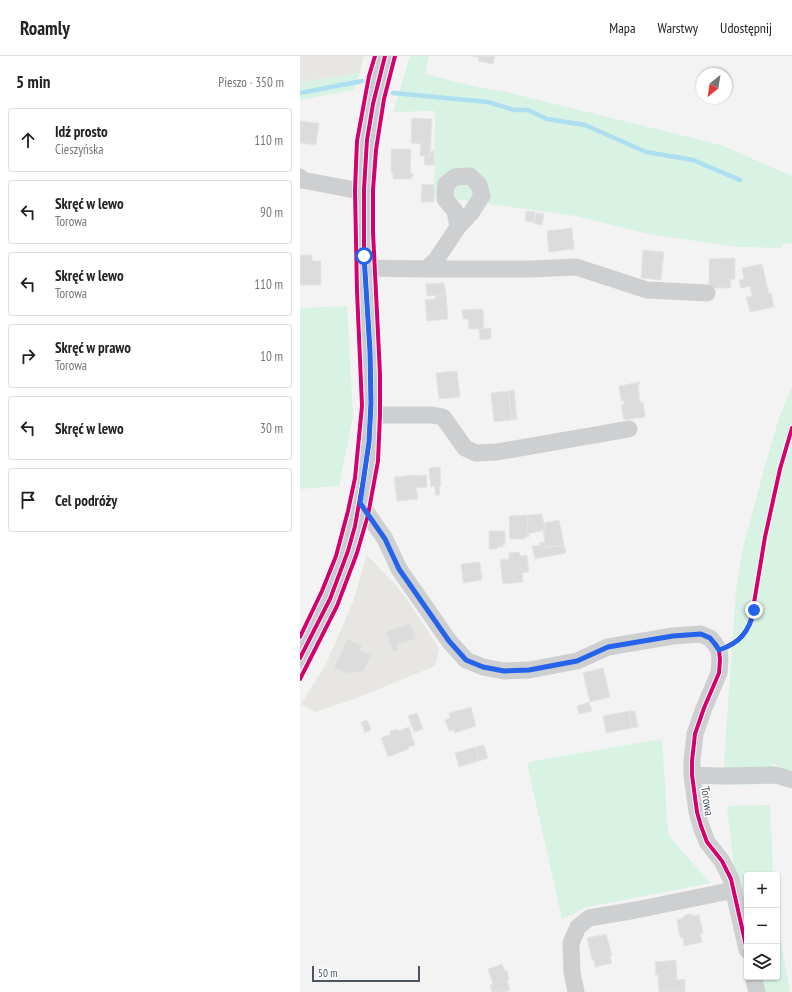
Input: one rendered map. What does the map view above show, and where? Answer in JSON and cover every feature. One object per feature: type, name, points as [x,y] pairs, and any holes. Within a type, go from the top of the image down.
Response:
[{"type":"main road","points":[[300,658],[330,599],[348,551],[360,503],[369,442],[371,403],[370,351],[365,268],[364,189],[367,140],[373,104],[385,56]]},
{"type":"street","points":[[300,177],[302,180],[355,190],[364,189]]},
{"type":"street","points":[[426,269],[436,260],[458,227]]},
{"type":"street","points":[[365,268],[531,269],[576,267],[646,290],[707,293]]},
{"type":"street","points":[[370,415],[432,415],[443,417],[464,448],[476,453],[497,452],[629,429]]},
{"type":"street","name":"Torowa","points":[[360,503],[385,539],[399,569],[449,641],[466,660],[483,667],[504,671],[529,670],[577,661],[608,647],[673,636],[701,634],[710,638],[719,650],[719,673],[695,734],[692,776],[697,812],[701,826],[707,842],[722,862],[731,879],[746,944]]},
{"type":"street","points":[[692,776],[776,775],[792,780]]},
{"type":"street","points":[[576,992],[572,972],[571,943],[578,927],[589,918],[734,890]]},
{"type":"street","points":[[754,980],[756,992]]},
{"type":"shaded area","points":[[300,56],[364,56],[360,73],[300,82]]},
{"type":"shaded area","points":[[367,555],[395,584],[439,648],[435,666],[354,699],[315,712],[301,704],[326,664],[353,602]]},
{"type":"green space","points":[[410,56],[429,56],[425,74],[477,87],[506,92],[721,145],[792,176],[792,243],[782,244],[781,248],[740,247],[644,233],[576,216],[434,196],[435,111],[393,112]]},
{"type":"green space","points":[[360,73],[354,90],[300,100],[300,82]]},
{"type":"green space","points":[[347,306],[353,416],[339,486],[300,489],[300,308]]},
{"type":"green space","points":[[792,387],[792,773],[772,763],[772,784],[724,785],[724,762],[736,590],[743,548],[779,418]]},
{"type":"green space","points":[[662,739],[668,834],[711,883],[587,907],[562,919],[527,763]]},
{"type":"green space","points":[[770,805],[773,872],[744,872],[744,919],[735,876],[727,806]]},
{"type":"green space","points":[[780,934],[790,992],[761,992],[757,980],[780,980]]},
{"type":"building","points":[[472,56],[495,56],[493,64],[478,61],[479,58]]},
{"type":"building","points":[[412,118],[432,119],[430,156],[420,156],[421,144],[411,143]]},
{"type":"building","points":[[300,121],[319,123],[316,145],[300,143]]},
{"type":"building","points":[[391,149],[411,149],[410,173],[413,173],[413,177],[411,176],[411,179],[393,179],[393,173],[391,173]]},
{"type":"building","points":[[430,151],[434,151],[434,165],[424,165],[425,156],[430,156]]},
{"type":"building","points":[[422,184],[434,185],[434,202],[421,202]]},
{"type":"building","points":[[526,211],[535,212],[534,222],[525,221]]},
{"type":"building","points":[[536,213],[544,214],[542,225],[534,224]]},
{"type":"building","points":[[572,228],[574,249],[549,252],[547,231]]},
{"type":"building","points":[[643,250],[664,252],[661,280],[641,278]]},
{"type":"building","points":[[300,255],[312,255],[312,261],[321,261],[321,285],[300,285]]},
{"type":"building","points":[[735,258],[735,279],[730,280],[731,288],[709,288],[709,259]]},
{"type":"building","points":[[762,264],[769,294],[771,293],[774,307],[750,312],[746,297],[752,296],[750,286],[741,288],[739,280],[744,279],[742,268]]},
{"type":"building","points":[[444,283],[446,294],[427,296],[426,284]]},
{"type":"building","points":[[446,294],[448,319],[427,321],[425,300],[435,299],[435,295]]},
{"type":"building","points":[[483,309],[484,329],[469,329],[468,319],[463,319],[462,310]]},
{"type":"building","points":[[491,328],[491,339],[480,340],[479,329]]},
{"type":"building","points":[[457,371],[460,397],[439,399],[436,373]]},
{"type":"building","points":[[640,382],[640,384],[638,384],[640,402],[643,402],[645,417],[624,420],[621,405],[624,405],[624,401],[621,401],[619,386]]},
{"type":"building","points":[[514,390],[517,419],[512,420],[508,391]]},
{"type":"building","points":[[508,391],[512,420],[494,422],[491,393]]},
{"type":"building","points":[[440,467],[440,495],[435,495],[435,486],[431,487],[429,468]]},
{"type":"building","points":[[426,475],[427,487],[416,488],[418,499],[397,501],[394,477]]},
{"type":"building","points":[[542,514],[545,530],[527,534],[528,515]]},
{"type":"building","points":[[528,515],[527,534],[529,533],[529,537],[525,537],[525,539],[510,539],[509,516]]},
{"type":"building","points":[[559,520],[564,545],[546,548],[543,531],[545,530],[544,523]]},
{"type":"building","points":[[489,531],[505,531],[505,545],[503,545],[503,547],[489,549]]},
{"type":"building","points":[[545,542],[546,548],[564,545],[566,553],[535,559],[532,546],[540,545],[539,543]]},
{"type":"building","points":[[519,552],[520,556],[527,555],[529,572],[522,573],[523,582],[503,584],[500,560],[509,559],[509,553]]},
{"type":"building","points":[[480,562],[482,580],[463,583],[461,564]]},
{"type":"building","points":[[410,623],[416,639],[397,645],[398,650],[393,652],[386,632]]},
{"type":"building","points":[[347,639],[362,645],[360,650],[371,655],[364,671],[349,674],[334,668]]},
{"type":"building","points":[[603,668],[610,697],[590,702],[583,673]]},
{"type":"building","points":[[589,702],[592,711],[579,714],[577,706]]},
{"type":"building","points":[[471,707],[476,726],[454,733],[454,730],[449,731],[445,720],[450,718],[449,713]]},
{"type":"building","points":[[629,711],[632,728],[606,733],[603,716]]},
{"type":"building","points":[[629,711],[635,711],[638,727],[632,728]]},
{"type":"building","points":[[417,713],[423,729],[414,732],[408,716]]},
{"type":"building","points":[[367,720],[371,730],[365,733],[361,722]]},
{"type":"building","points":[[409,727],[415,745],[408,747],[409,749],[388,757],[381,738],[391,734],[390,731],[397,729],[398,731]]},
{"type":"building","points":[[484,745],[488,758],[479,761],[475,747]]},
{"type":"building","points":[[475,747],[479,761],[459,767],[455,753]]},
{"type":"building","points":[[690,914],[693,916],[699,915],[703,933],[700,934],[702,942],[684,946],[683,937],[680,938],[677,920]]},
{"type":"building","points":[[606,934],[612,955],[610,956],[612,963],[595,967],[587,938]]},
{"type":"building","points":[[676,960],[677,980],[685,979],[685,992],[659,992],[658,975],[656,975],[655,962]]},
{"type":"building","points":[[502,964],[505,971],[507,970],[509,980],[507,980],[510,990],[505,992],[492,992],[490,985],[493,984],[488,969]]},
{"type":"waterway","points":[[300,93],[362,81]]},
{"type":"waterway","points":[[393,93],[488,102],[514,110],[528,110],[547,119],[585,125],[646,152],[693,160],[740,180]]},
{"type":"cycle path","points":[[300,637],[322,591],[336,556],[355,478],[362,406],[357,291],[355,190],[357,141],[369,76],[375,56]]},
{"type":"cycle path","points":[[300,658],[330,599],[348,551],[355,526],[369,442],[371,403],[370,351],[364,256],[364,189],[367,140],[373,104],[385,56]]},
{"type":"cycle path","points":[[300,679],[337,606],[357,553],[368,515],[378,461],[380,374],[373,232],[373,190],[376,150],[384,99],[395,56]]},
{"type":"cycle path","points":[[746,944],[731,879],[722,861],[707,842],[701,826],[697,812],[692,775],[692,761],[695,734],[719,673],[719,650],[730,645],[742,636],[751,621],[765,537],[780,469],[792,428]]},
{"type":"route","points":[[364,256],[370,351],[371,403],[369,442],[360,503],[385,539],[399,569],[449,641],[466,660],[483,667],[504,671],[529,670],[577,661],[608,647],[673,636],[701,634],[710,638],[719,650],[741,638],[748,629],[754,610]]}]
